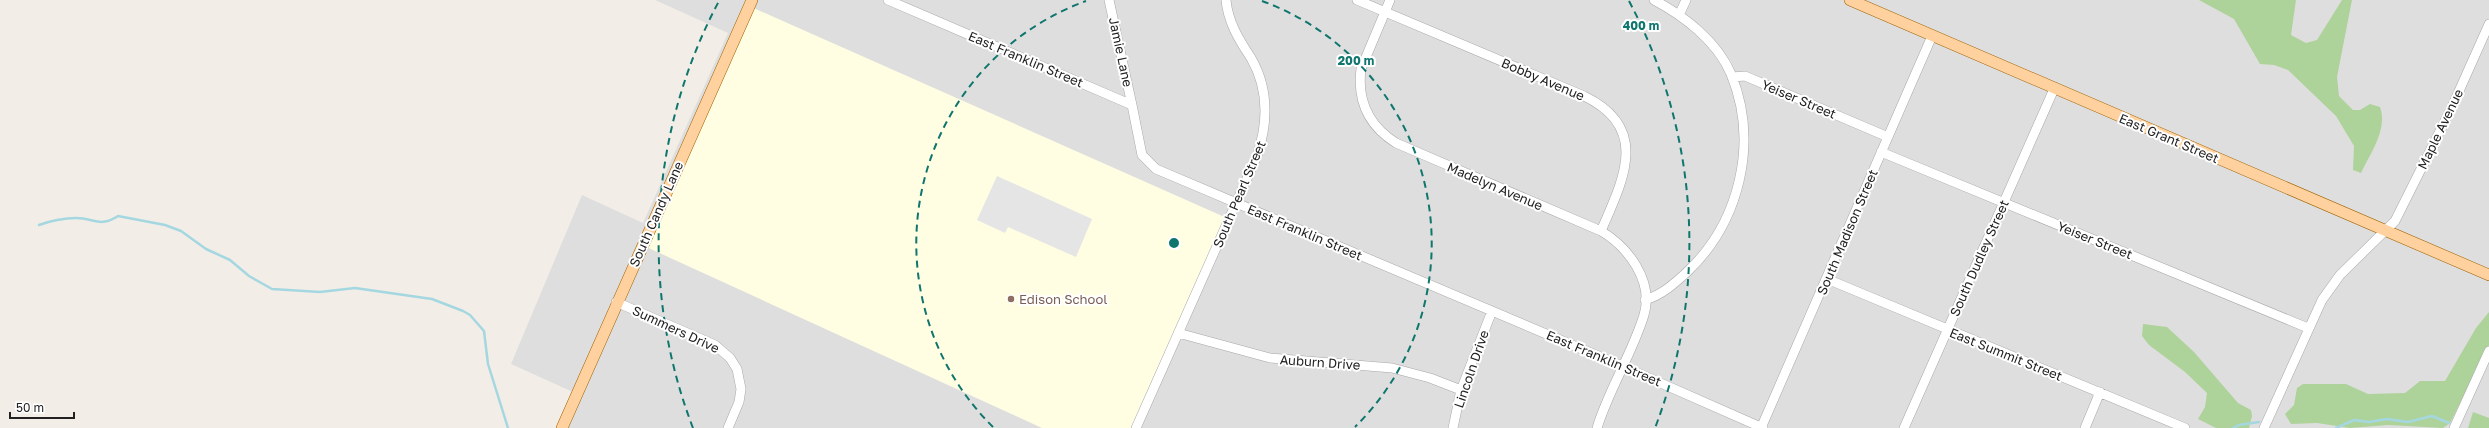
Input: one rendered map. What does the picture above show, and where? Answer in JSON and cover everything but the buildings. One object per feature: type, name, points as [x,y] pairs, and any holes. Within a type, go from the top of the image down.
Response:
[{"type":"main road","name":"South Candy Lane","points":[[562,428],[616,302],[752,0]]},
{"type":"main road","name":"East Grant Street","points":[[1850,0],[2489,275]]},
{"type":"street","name":"East Franklin Street","points":[[888,0],[1132,105],[1141,150],[1148,163],[1156,169],[1622,366],[1762,428]]},
{"type":"street","name":"Jamie Lane","points":[[1109,0],[1132,105]]},
{"type":"street","name":"South Pearl Street","points":[[1136,428],[1261,144],[1266,108],[1263,89],[1256,69],[1236,34],[1229,18],[1226,0]]},
{"type":"street","name":"Bobby Avenue","points":[[1357,0],[1584,96],[1603,108],[1618,125],[1626,146],[1626,169],[1601,231]]},
{"type":"street","name":"Madelyn Avenue","points":[[1390,0],[1361,69],[1360,80],[1362,102],[1378,130],[1396,143],[1601,231],[1621,246],[1633,260],[1641,277],[1645,300],[1644,314],[1597,428]]},
{"type":"street","points":[[1645,300],[1661,293],[1695,264],[1717,237],[1732,208],[1740,181],[1743,157],[1740,106],[1732,77],[1710,44],[1680,14],[1654,0]]},
{"type":"street","points":[[1680,14],[1686,0]]},
{"type":"street","name":"Maple Avenue","points":[[2264,428],[2322,300],[2340,275],[2395,221],[2448,116],[2489,24]]},
{"type":"street","name":"South Madison Street","points":[[1762,428],[1932,36]]},
{"type":"street","name":"Yeiser Street","points":[[1732,77],[1745,76],[1888,137]]},
{"type":"street","name":"South Dudley Street","points":[[1904,428],[2054,89]]},
{"type":"street","name":"Yeiser Street","points":[[1881,152],[2308,328]]},
{"type":"street","name":"East Summit Street","points":[[1827,279],[2185,428]]},
{"type":"street","name":"Summers Drive","points":[[616,302],[715,345],[726,353],[737,369],[741,389],[739,402],[728,428]]},
{"type":"street","name":"Lincoln Drive","points":[[1453,428],[1461,390],[1492,311]]},
{"type":"street","name":"Auburn Drive","points":[[1178,333],[1270,358],[1392,368],[1430,378],[1461,390]]},
{"type":"street","points":[[2454,428],[2489,351]]},
{"type":"street","points":[[2085,428],[2100,392]]},
{"type":"shaded area","points":[[655,0],[2489,0],[2489,428],[556,428],[573,392],[511,364],[582,195],[643,223],[728,33]]},
{"type":"shaded area","points":[[749,6],[1229,219],[1136,428],[1042,428],[642,245]]},
{"type":"shaded area","points":[[997,176],[1092,219],[1076,257],[1008,227],[1005,233],[977,220]]},
{"type":"green space","points":[[2199,0],[2296,0],[2291,35],[2306,43],[2317,40],[2342,0],[2352,0],[2337,77],[2339,96],[2353,110],[2360,110],[2370,104],[2380,107],[2382,115],[2382,124],[2374,149],[2361,173],[2353,170],[2354,146],[2336,116],[2288,70],[2274,65],[2260,64],[2234,19]]},
{"type":"green space","points":[[2489,312],[2489,345],[2450,423],[2443,428],[2388,425],[2350,428],[2317,423],[2291,424],[2285,414],[2294,405],[2297,388],[2303,384],[2346,384],[2368,394],[2405,393],[2420,381],[2445,381],[2476,328]]},
{"type":"green space","points":[[2143,324],[2167,327],[2194,352],[2238,403],[2251,410],[2252,416],[2249,428],[2216,428],[2198,419],[2205,407],[2207,393],[2185,372],[2149,345],[2142,336]]},
{"type":"green space","points":[[2473,412],[2489,418],[2489,428],[2468,428]]},
{"type":"waterway","points":[[39,225],[52,221],[72,218],[82,218],[102,222],[112,220],[118,216],[165,225],[181,231],[206,249],[230,260],[249,276],[272,289],[320,292],[355,288],[432,299],[463,311],[470,315],[484,331],[488,364],[508,428]]},
{"type":"waterway","points":[[2336,428],[2354,420],[2369,422],[2387,419],[2408,422],[2432,416],[2449,423]]},
{"type":"waterway","points":[[2233,428],[2239,425],[2259,422]]},
{"type":"place","name":"Edison School","points":[[1011,299]]}]
